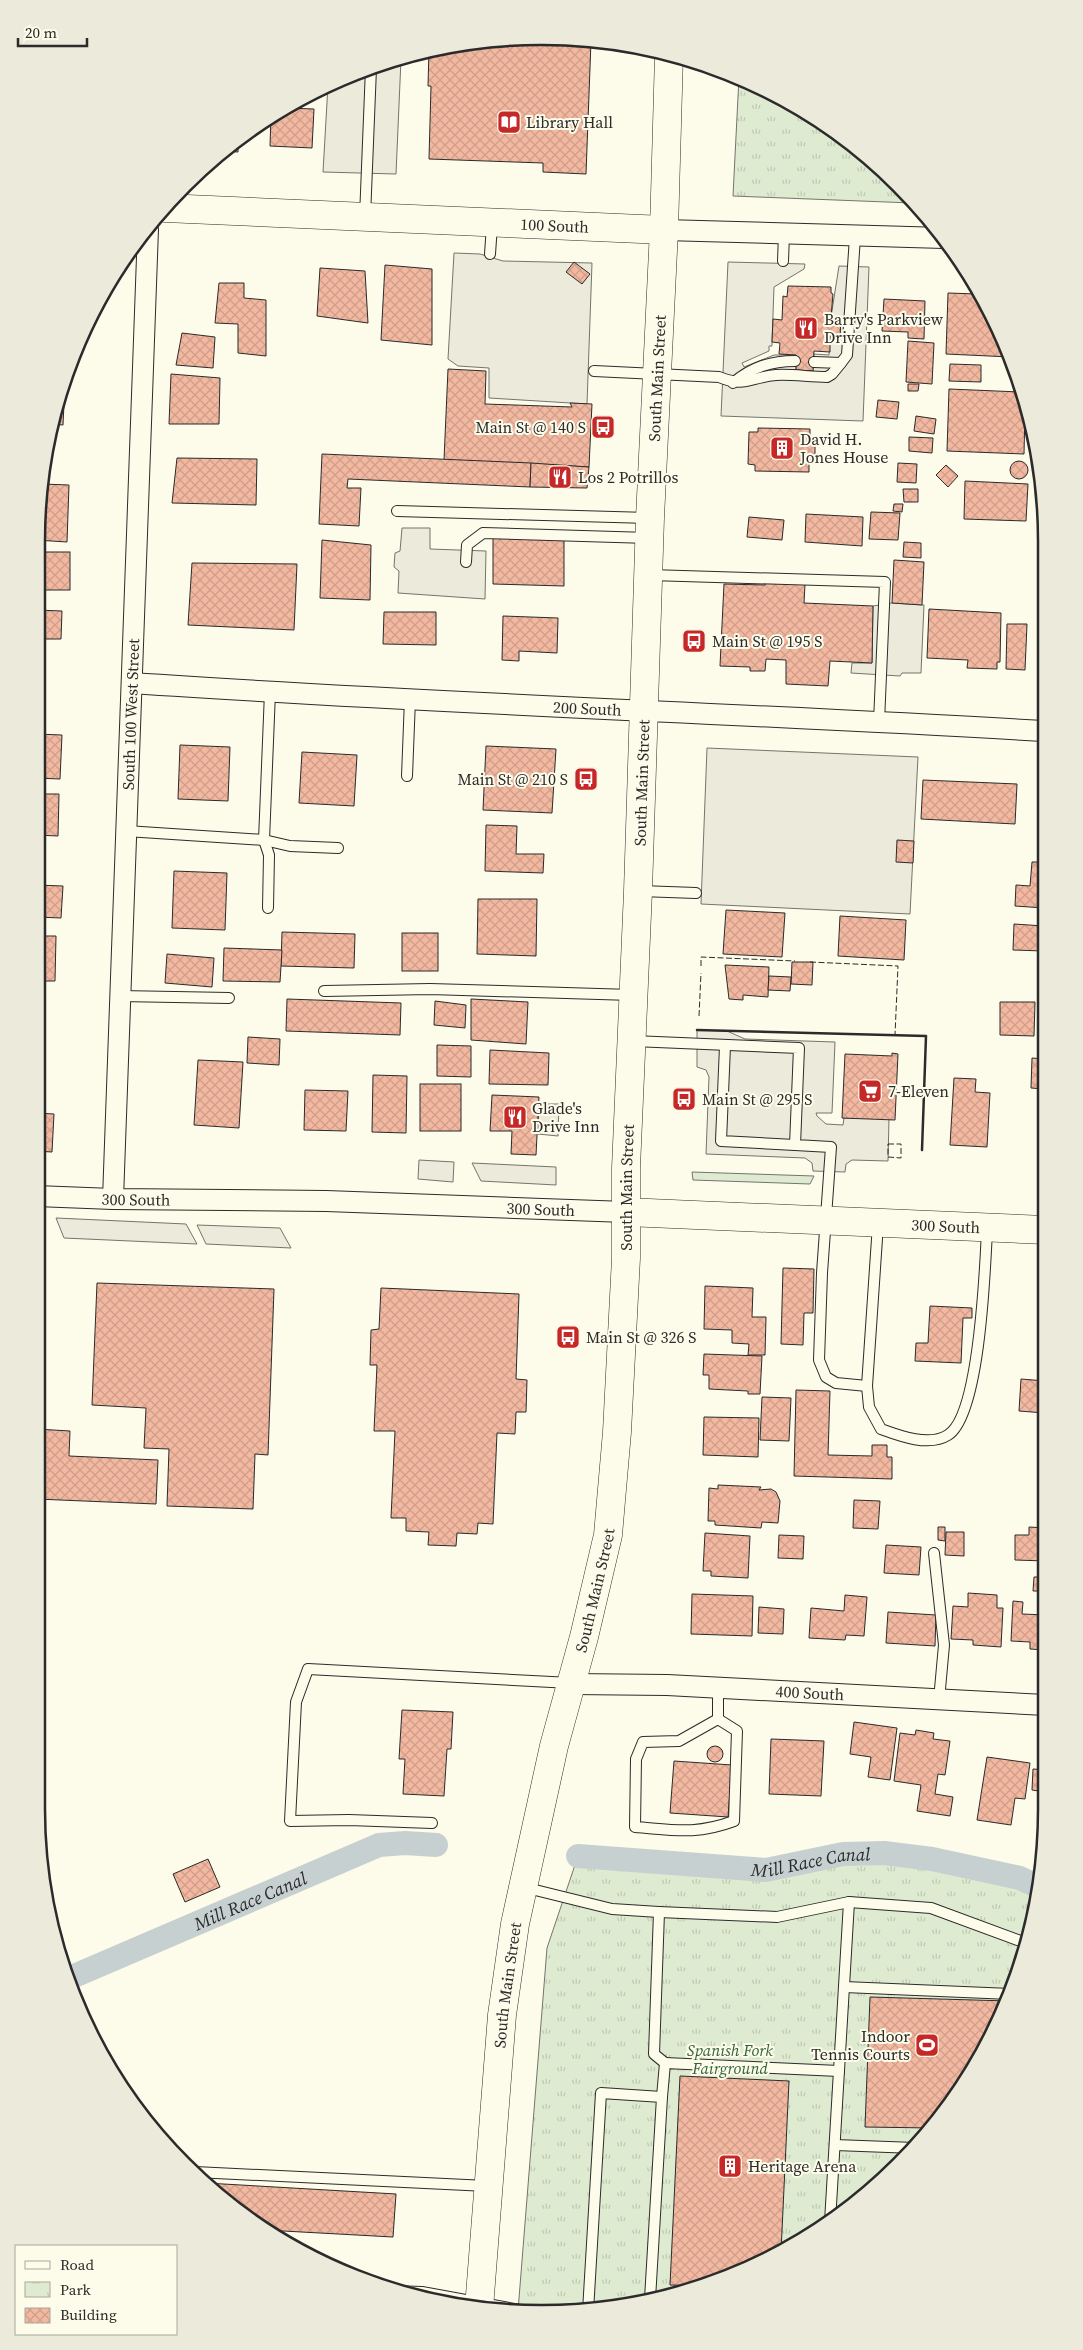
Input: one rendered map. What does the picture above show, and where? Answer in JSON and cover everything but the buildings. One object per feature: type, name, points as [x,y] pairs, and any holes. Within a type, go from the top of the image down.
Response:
[{"type":"main road","name":"South Main Street","points":[[479,2301],[502,2015],[522,1887],[554,1746],[572,1684],[608,1535],[619,1409],[632,995],[638,891],[669,62]]},
{"type":"main road","name":"100 South","points":[[173,208],[492,224],[664,230]]},
{"type":"main road","name":"300 South","points":[[626,1212],[1038,1230]]},
{"type":"street","name":"100 South","points":[[664,230],[934,238]]},
{"type":"street","name":"South 100 West Street","points":[[113,1199],[148,240]]},
{"type":"street","name":"200 South","points":[[132,683],[410,700],[1038,731]]},
{"type":"street","name":"300 South","points":[[45,1196],[113,1199],[326,1201],[626,1212]]},
{"type":"street","name":"400 South","points":[[572,1684],[718,1688],[1038,1706]]},
{"type":"lane","points":[[365,218],[371,75]]},
{"type":"lane","points":[[490,254],[492,224]]},
{"type":"lane","points":[[783,261],[784,234]]},
{"type":"lane","points":[[594,371],[719,377],[733,383],[743,383],[776,375],[827,377],[832,374],[840,362],[848,355],[855,237]]},
{"type":"lane","points":[[733,383],[744,374],[759,366],[773,362],[795,361]]},
{"type":"lane","points":[[814,362],[840,362]]},
{"type":"lane","points":[[397,511],[650,528]]},
{"type":"lane","points":[[466,562],[467,545],[483,534],[650,528]]},
{"type":"lane","points":[[649,574],[885,582],[879,722]]},
{"type":"lane","points":[[268,908],[268,855],[264,840],[270,692]]},
{"type":"lane","points":[[407,776],[410,700]]},
{"type":"lane","points":[[126,831],[264,840],[290,846],[338,848]]},
{"type":"lane","points":[[638,891],[696,893]]},
{"type":"lane","points":[[324,991],[430,989],[632,995]]},
{"type":"lane","points":[[120,996],[229,998]]},
{"type":"lane","points":[[631,1041],[798,1048],[794,1145]]},
{"type":"lane","points":[[725,1046],[721,1141],[831,1147],[819,1360],[826,1377],[836,1382],[867,1386]]},
{"type":"lane","points":[[878,1223],[867,1386],[869,1407],[881,1429],[921,1440],[945,1436],[955,1430],[964,1411],[977,1347],[987,1228]]},
{"type":"lane","points":[[934,1553],[944,1645],[939,1700]]},
{"type":"lane","points":[[432,1823],[348,1820],[290,1821],[296,1702],[308,1669],[572,1684]]},
{"type":"lane","points":[[718,1688],[718,1719]]},
{"type":"lane","points":[[718,1719],[737,1732],[734,1821],[712,1829],[691,1832],[635,1827],[636,1760],[643,1742],[679,1741],[718,1719]]},
{"type":"lane","points":[[522,1887],[612,1909],[659,1912],[778,1917],[849,1902],[931,1908],[1020,1941]]},
{"type":"lane","points":[[831,2211],[849,1902]]},
{"type":"lane","points":[[659,1912],[654,2054],[664,2063],[839,2071]]},
{"type":"lane","points":[[844,1986],[1002,1994]]},
{"type":"lane","points":[[650,2292],[664,2063]]},
{"type":"lane","points":[[588,2303],[600,2093],[662,2097]]},
{"type":"lane","points":[[834,2145],[904,2148]]},
{"type":"lane","points":[[204,2172],[487,2186]]},
{"type":"green space","points":[[739,86],[761,96],[817,129],[869,168],[905,203],[733,196]]},
{"type":"green space","points":[[692,1172],[814,1176],[810,1184],[693,1180]]},
{"type":"green space","name":"Spanish Fork Fairground","points":[[884,1853],[943,1861],[983,1869],[1032,1884],[1021,1937],[1000,1999],[971,2057],[935,2111],[893,2160],[869,2182],[817,2221],[761,2254],[701,2279],[638,2295],[574,2304],[519,2304],[547,1948],[578,1856],[766,1870],[843,1854]]},
{"type":"shaded area","points":[[401,66],[396,174],[323,172],[328,94],[382,71]]},
{"type":"shaded area","points":[[454,253],[480,254],[503,261],[592,263],[587,404],[489,398],[489,368],[458,366],[448,359]]},
{"type":"shaded area","points":[[728,262],[805,264],[804,269],[774,287],[772,346],[769,346],[769,351],[742,363],[744,367],[774,355],[796,355],[796,370],[813,371],[814,354],[829,355],[830,336],[840,337],[841,318],[831,317],[839,266],[869,267],[863,421],[721,416]]},
{"type":"shaded area","points":[[402,528],[430,528],[430,549],[486,551],[485,599],[398,593],[399,571],[394,567],[395,553],[400,551]]},
{"type":"shaded area","points":[[892,603],[924,605],[921,673],[902,673],[900,676],[851,673],[852,663],[872,663],[873,606]]},
{"type":"shaded area","points":[[707,748],[918,757],[910,914],[701,904]]},
{"type":"shaded area","points":[[697,1030],[727,1031],[745,1039],[835,1042],[832,1113],[816,1113],[817,1116],[826,1124],[843,1125],[844,1118],[889,1118],[888,1161],[852,1160],[846,1164],[845,1172],[813,1171],[812,1163],[805,1158],[706,1154],[709,1077],[706,1070],[697,1067]]},
{"type":"shaded area","points":[[539,1104],[559,1104],[558,1136],[538,1134]]},
{"type":"shaded area","points":[[419,1160],[454,1162],[453,1182],[418,1179]]},
{"type":"shaded area","points":[[472,1163],[556,1167],[556,1185],[481,1181]]},
{"type":"shaded area","points":[[56,1218],[186,1224],[197,1244],[64,1238]]},
{"type":"shaded area","points":[[197,1225],[280,1228],[291,1248],[206,1244]]},
{"type":"waterway","name":"Mill Race Canal","points":[[74,1976],[379,1845],[405,1843],[436,1845]]},
{"type":"waterway","name":"Mill Race Canal","points":[[578,1856],[766,1870],[843,1854],[884,1853],[932,1859],[1020,1878],[1032,1884]]},
{"type":"fence","points":[[701,966],[701,957],[795,961]]},
{"type":"fence","points":[[810,962],[898,966],[895,1035]]},
{"type":"fence","points":[[699,1016],[701,973]]},
{"type":"fence","points":[[888,1144],[901,1144],[901,1158],[888,1157],[888,1144]]},
{"type":"wall","points":[[697,1030],[926,1036],[922,1150]]},
{"type":"place","name":"Library Hall","points":[[509,122]]},
{"type":"place","name":"Barry's Parkview Drive Inn","points":[[806,328]]},
{"type":"place","name":"Main St @ 140 S","points":[[603,427]]},
{"type":"place","name":"David H. Jones House","points":[[782,448]]},
{"type":"place","name":"Los 2 Potrillos","points":[[560,477]]},
{"type":"place","name":"Main St @ 195 S","points":[[694,641]]},
{"type":"place","name":"Main St @ 210 S","points":[[586,779]]},
{"type":"place","name":"7-Eleven","points":[[870,1091]]},
{"type":"place","name":"Main St @ 295 S","points":[[684,1099]]},
{"type":"place","name":"Glade's Drive Inn","points":[[515,1117]]},
{"type":"place","name":"Main St @ 326 S","points":[[568,1337]]},
{"type":"place","name":"Indoor Tennis Courts","points":[[927,2045]]},
{"type":"place","name":"Heritage Arena","points":[[730,2166]]}]
